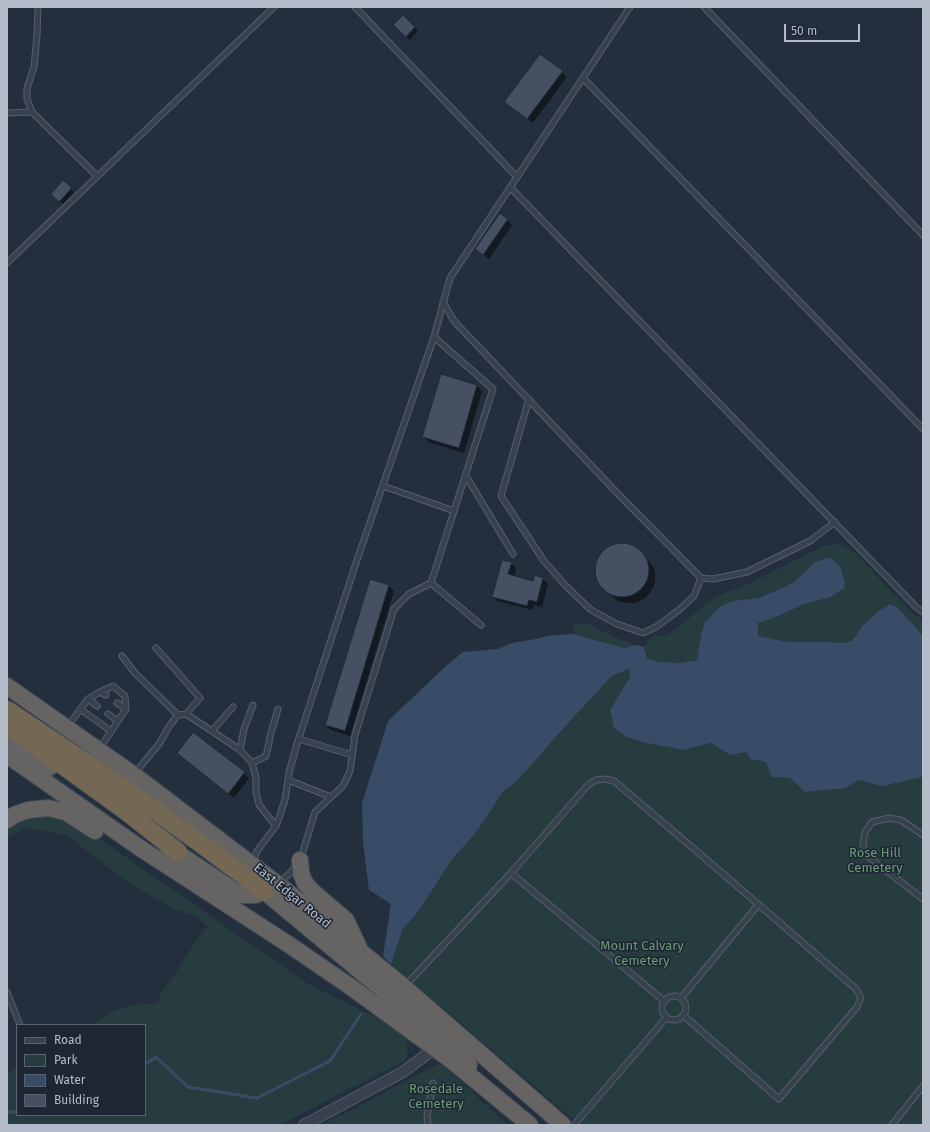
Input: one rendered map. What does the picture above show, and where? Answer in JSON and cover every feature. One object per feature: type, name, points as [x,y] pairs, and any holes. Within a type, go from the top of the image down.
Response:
[{"type":"highway","name":"East Edgar Road","points":[[7,686],[134,775],[250,871]]},
{"type":"highway","points":[[7,710],[250,871],[454,1049],[507,1106]]},
{"type":"highway","points":[[7,725],[121,807],[178,852]]},
{"type":"highway","points":[[7,737],[122,818],[178,852],[238,893],[251,896],[270,887]]},
{"type":"highway","points":[[7,755],[170,869],[288,944],[354,989],[435,1048],[530,1125]]},
{"type":"highway","points":[[7,820],[14,815],[28,810],[48,808],[61,810],[118,846],[170,869]]},
{"type":"highway","points":[[300,860],[301,873],[306,883],[312,891],[346,920],[361,953]]},
{"type":"highway","name":"East Edgar Road","points":[[270,887],[361,953],[404,987],[563,1125]]},
{"type":"street","points":[[304,1125],[403,1072],[435,1048]]},
{"type":"lane","points":[[38,7],[34,67],[27,88],[27,99],[32,112],[97,176]]},
{"type":"lane","points":[[7,262],[274,7]]},
{"type":"lane","points":[[355,7],[517,177]]},
{"type":"lane","points":[[250,871],[257,851],[276,826],[285,800],[288,780],[299,739],[356,560],[434,337],[450,278],[630,7]]},
{"type":"lane","points":[[704,7],[923,235]]},
{"type":"lane","points":[[583,78],[923,429]]},
{"type":"lane","points":[[7,113],[32,112]]},
{"type":"lane","points":[[510,187],[916,607],[923,612]]},
{"type":"lane","points":[[443,302],[454,321],[701,578],[713,579],[747,572],[810,541],[835,522]]},
{"type":"lane","points":[[270,887],[293,870],[300,860],[316,812],[343,786],[350,771],[355,735],[394,609],[409,594],[431,583],[493,389],[434,337]]},
{"type":"lane","points":[[528,399],[501,496],[544,561],[565,585],[591,610],[617,624],[642,632],[656,627],[679,610],[694,596],[701,578]]},
{"type":"lane","points":[[466,476],[513,554]]},
{"type":"lane","points":[[383,486],[454,511]]},
{"type":"lane","points":[[431,583],[482,625]]},
{"type":"lane","points":[[156,648],[200,698],[186,714]]},
{"type":"lane","points":[[122,656],[135,673],[178,715]]},
{"type":"lane","points":[[67,728],[88,699],[113,686],[125,696],[126,710],[98,751]]},
{"type":"lane","points":[[100,692],[106,695]]},
{"type":"lane","points":[[88,699],[97,706]]},
{"type":"lane","points":[[117,703],[126,710]]},
{"type":"lane","points":[[240,750],[244,729],[253,705]]},
{"type":"lane","points":[[212,731],[233,707]]},
{"type":"lane","points":[[80,709],[112,731]]},
{"type":"lane","points":[[252,763],[266,756],[278,709]]},
{"type":"lane","points":[[108,714],[118,721]]},
{"type":"lane","points":[[134,775],[159,744],[170,725],[178,715],[186,714],[240,750],[252,763],[256,777],[258,805],[276,826]]},
{"type":"lane","points":[[299,739],[352,755]]},
{"type":"lane","points":[[404,987],[511,873],[588,785],[596,780],[605,779],[614,781],[855,988],[861,997],[857,1007],[779,1099],[683,1016]]},
{"type":"lane","points":[[288,780],[331,797]]},
{"type":"lane","points":[[923,835],[901,820],[889,818],[872,822],[865,832],[863,844],[865,854],[923,899]]},
{"type":"lane","points":[[511,873],[664,1000]]},
{"type":"lane","points":[[681,998],[758,904]]},
{"type":"lane","points":[[7,992],[20,1024]]},
{"type":"lane","points":[[664,1000],[672,996],[681,998],[686,1006],[683,1016],[675,1020],[666,1018]]},
{"type":"lane","points":[[664,1000],[662,1010],[666,1018]]},
{"type":"lane","points":[[574,1125],[666,1018]]},
{"type":"lane","points":[[428,1125],[427,1116],[433,1083]]},
{"type":"lane","points":[[892,1125],[923,1086]]},
{"type":"green space","points":[[835,544],[843,546],[856,554],[914,615],[923,620],[923,636],[916,629],[863,625],[857,636],[851,641],[843,643],[788,642],[758,636],[758,623],[805,604],[831,597],[844,588],[844,575],[814,563],[796,581],[705,622],[701,635],[697,660],[680,663],[659,662],[647,658],[644,647],[653,636],[667,636],[715,597],[755,581],[824,546]]},
{"type":"green space","points":[[586,623],[612,636],[635,645],[624,648],[573,634],[575,624]]},
{"type":"green space","name":"Mount Calvary Cemetery","points":[[630,669],[630,677],[610,710],[626,737],[683,750],[711,743],[730,755],[747,752],[750,759],[767,762],[772,777],[790,778],[805,792],[846,788],[858,780],[882,786],[923,777],[923,1125],[580,1125],[391,964],[403,929],[420,909],[452,859],[474,835],[502,792],[516,782],[612,676]]},
{"type":"green space","points":[[21,812],[71,819],[311,986],[384,1021],[399,1032],[406,1040],[408,1045],[407,1056],[404,1061],[279,1125],[7,1125],[7,1074],[16,1069],[16,1116],[146,1116],[146,1024],[95,1024],[98,1020],[115,1011],[133,1005],[158,1003],[161,993],[195,942],[205,929],[209,928],[197,917],[171,908],[119,876],[68,836],[26,827],[10,836],[7,840],[7,820]]},
{"type":"green space","name":"Rosedale Cemetery","points":[[438,1064],[443,1065],[448,1069],[507,1125],[321,1125],[358,1107]]},
{"type":"water","points":[[830,558],[840,566],[845,581],[844,588],[831,597],[805,604],[758,623],[758,636],[788,642],[843,643],[851,641],[863,625],[879,611],[890,604],[898,608],[923,636],[923,777],[882,786],[858,780],[846,788],[805,792],[790,778],[772,777],[766,762],[750,759],[747,752],[730,755],[711,743],[683,750],[626,737],[614,728],[610,710],[630,677],[629,669],[612,676],[516,782],[502,792],[474,835],[452,859],[420,909],[403,929],[391,964],[383,956],[391,904],[369,890],[363,842],[362,803],[388,721],[447,665],[463,652],[498,649],[512,643],[547,636],[573,634],[624,648],[635,645],[644,647],[647,658],[659,662],[680,663],[697,660],[701,635],[705,622],[721,606],[734,601],[758,598],[784,587],[796,581],[814,563]]},
{"type":"building","points":[[403,15],[415,27],[406,37],[393,25]]},
{"type":"building","points":[[540,54],[563,71],[527,119],[504,102]]},
{"type":"building","points":[[63,180],[72,188],[59,202],[51,194]]},
{"type":"building","points":[[500,213],[508,219],[483,255],[475,249]]},
{"type":"building","points":[[441,374],[477,385],[459,448],[422,437]]},
{"type":"building","points":[[622,543],[632,545],[641,551],[647,560],[649,570],[647,580],[641,589],[632,595],[622,597],[612,595],[603,589],[597,580],[595,570],[597,560],[603,551],[612,545]]},
{"type":"building","points":[[502,560],[512,562],[508,574],[533,581],[535,575],[543,578],[537,602],[529,600],[527,606],[492,597]]},
{"type":"building","points":[[370,579],[389,585],[345,731],[325,725]]},
{"type":"building","points":[[193,732],[245,772],[228,794],[177,753]]},
{"type":"waterway","points":[[146,1063],[156,1057],[188,1087],[257,1098],[330,1061],[361,1014]]},
{"type":"waterway","points":[[7,1112],[16,1112]]},
{"type":"park label","name":"Rose Hill Cemetery","points":[[875,860]]}]
